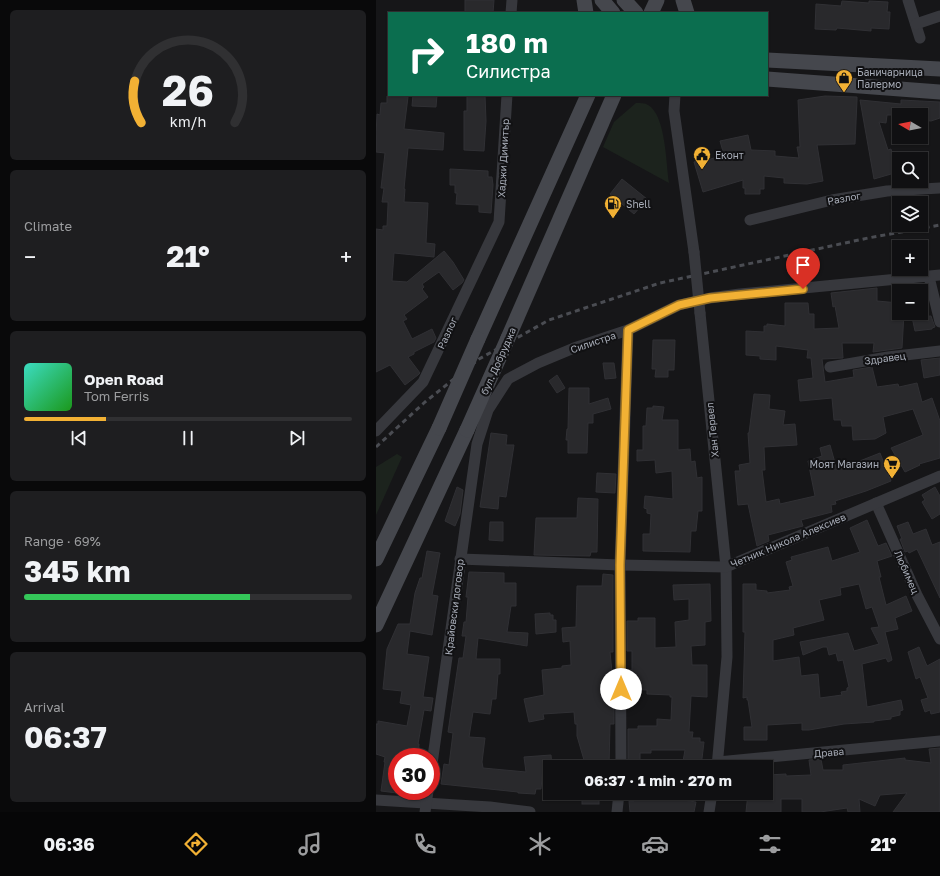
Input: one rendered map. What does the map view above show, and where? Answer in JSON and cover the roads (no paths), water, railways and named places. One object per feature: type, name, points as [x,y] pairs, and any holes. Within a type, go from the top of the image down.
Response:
[{"type":"main road","points":[[584,0],[586,12]]},
{"type":"main road","points":[[602,0],[611,12]]},
{"type":"main road","points":[[651,12],[657,0]]},
{"type":"main road","points":[[683,0],[687,12]]},
{"type":"main road","points":[[768,60],[940,69]]},
{"type":"main road","points":[[768,79],[940,92]]},
{"type":"main road","points":[[376,559],[439,428],[588,96]]},
{"type":"main road","name":"бул. Добруджа","points":[[376,625],[467,430],[615,96]]},
{"type":"main road","points":[[532,219],[555,231]]},
{"type":"street","points":[[511,12],[512,0]]},
{"type":"street","points":[[908,0],[920,38]]},
{"type":"street","points":[[916,24],[940,16]]},
{"type":"street","name":"Хаджи Димитър","points":[[499,222],[506,96]]},
{"type":"street","name":"Хан Тервел","points":[[675,96],[674,111],[694,252],[726,566],[727,657],[718,760]]},
{"type":"street","name":"Разлог","points":[[750,220],[832,200],[887,191],[940,188]]},
{"type":"street","name":"Разлог","points":[[376,430],[424,382],[499,222]]},
{"type":"street","name":"Силистра","points":[[477,444],[488,410],[508,379],[538,363],[574,348],[628,330],[679,305],[710,298],[940,275]]},
{"type":"street","points":[[929,277],[940,322]]},
{"type":"street","points":[[621,760],[620,565],[628,330]]},
{"type":"street","name":"Здравец","points":[[830,367],[888,357],[940,351]]},
{"type":"street","name":"Крайовски договор","points":[[434,748],[477,444]]},
{"type":"street","name":"Четник Никола Алексиев","points":[[460,560],[620,565],[726,566],[940,476]]},
{"type":"street","name":"Любимец","points":[[876,503],[917,595],[940,639]]},
{"type":"street","name":"Драва","points":[[764,760],[940,741]]},
{"type":"street","points":[[376,800],[426,808],[490,807],[530,812]]},
{"type":"street","points":[[616,812],[618,800]]},
{"type":"street","points":[[709,812],[711,800]]},
{"type":"railway","points":[[376,447],[425,402],[479,359],[549,320],[660,283],[868,238],[940,225]]},
{"type":"place","name":"Баничарница Палермо","points":[[844,93]]},
{"type":"place","name":"Еконт","points":[[702,170]]},
{"type":"place","name":"Shell","points":[[613,219]]},
{"type":"place","name":"Моят Магазин","points":[[892,479]]}]
